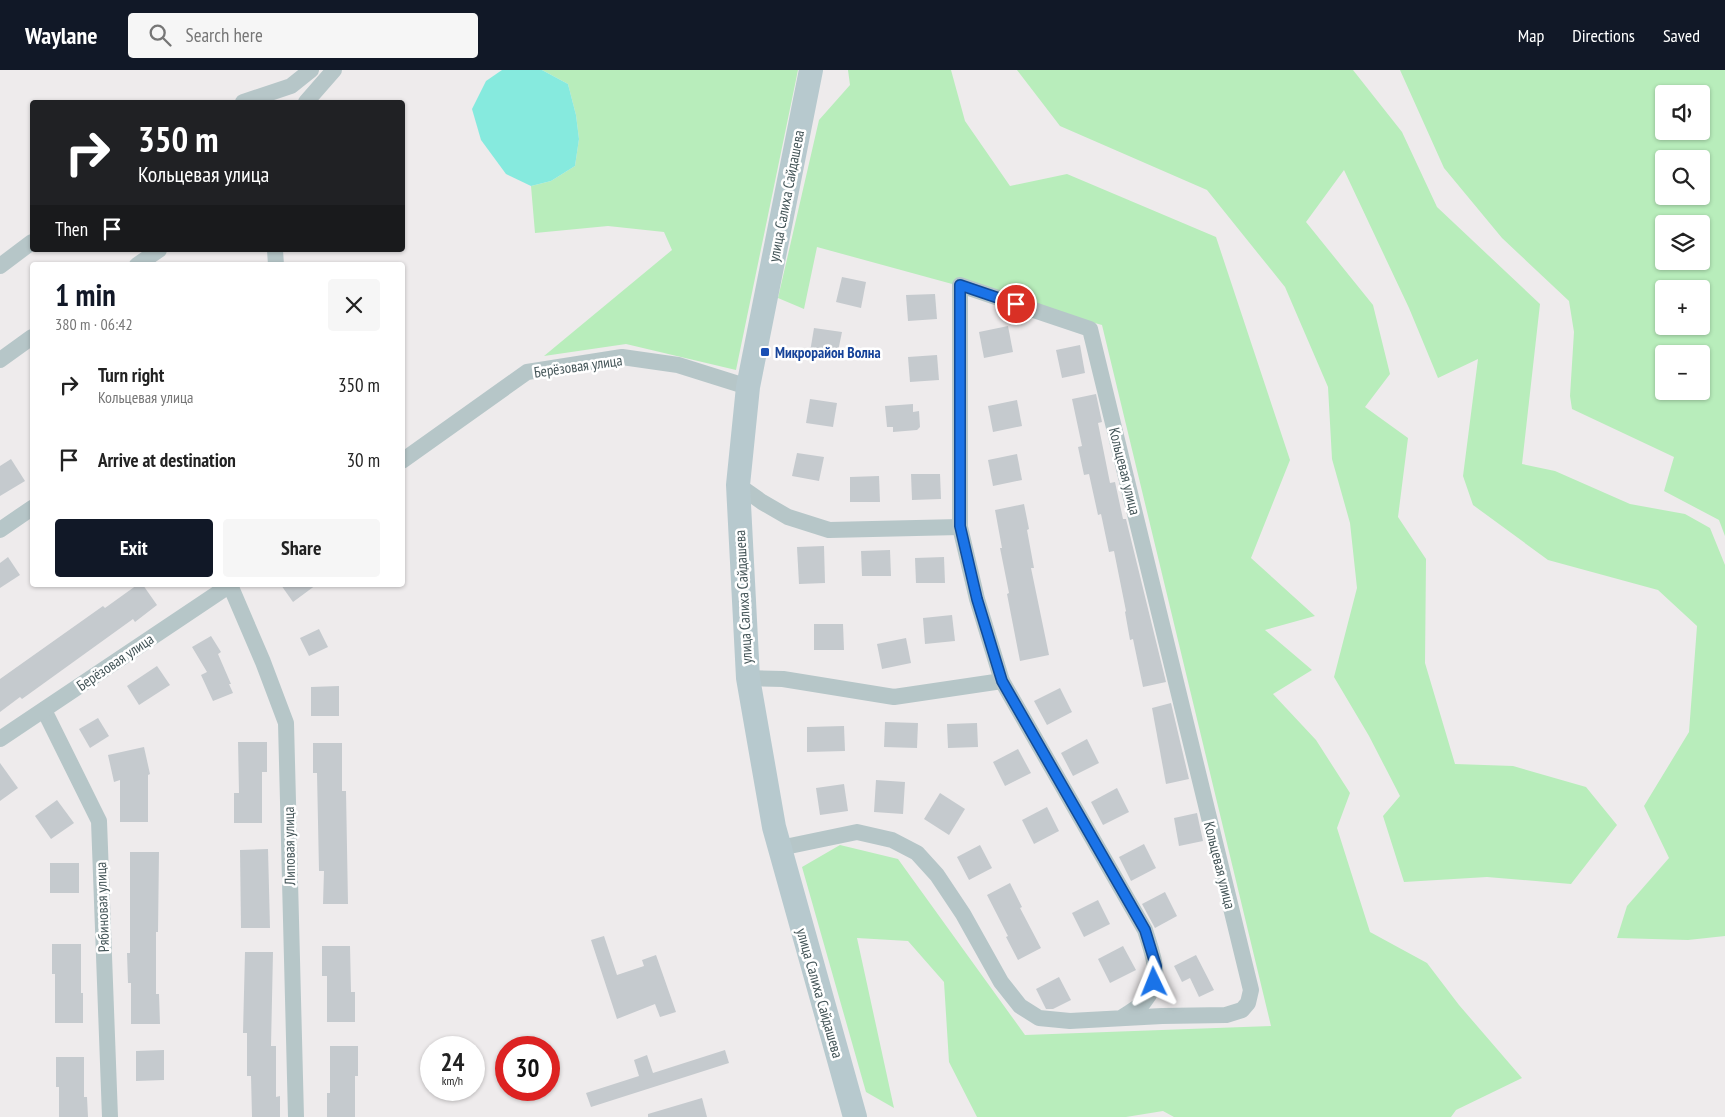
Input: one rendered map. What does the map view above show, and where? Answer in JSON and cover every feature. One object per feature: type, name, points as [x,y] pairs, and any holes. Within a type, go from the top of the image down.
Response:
[{"type":"street","points":[[249,100],[291,86],[311,70]]},
{"type":"street","points":[[308,100],[334,70]]},
{"type":"street","name":"улица Салиха Сайдашева","points":[[811,70],[748,387],[738,485],[748,678],[774,827],[855,1117]]},
{"type":"street","points":[[0,266],[30,244]]},
{"type":"street","points":[[141,262],[156,252]]},
{"type":"street","name":"Кольцевая улица","points":[[780,848],[857,832],[892,840],[917,852],[937,875],[964,914],[1001,982],[1020,1006],[1039,1018],[1070,1021],[1226,1015],[1242,1010],[1248,1004],[1251,990],[1090,329],[960,285],[960,526]]},
{"type":"street","points":[[0,360],[30,338]]},
{"type":"street","name":"Берёзовая улица","points":[[405,459],[527,372],[622,357],[678,365],[748,387]]},
{"type":"street","points":[[738,485],[788,517],[829,530],[960,526],[977,599],[1002,681],[1145,930],[1156,966],[1154,982],[1143,1003],[1120,1018]]},
{"type":"street","points":[[0,530],[30,509]]},
{"type":"street","name":"Берёзовая улица","points":[[0,739],[227,587]]},
{"type":"street","name":"Липовая улица","points":[[231,587],[263,662],[286,723],[296,1117]]},
{"type":"street","points":[[748,678],[783,679],[894,697],[1002,681]]},
{"type":"street","name":"Рябиновая улица","points":[[44,710],[99,821],[110,1117]]},
{"type":"green space","points":[[542,70],[798,70],[736,370],[626,344],[544,356],[672,250],[664,232],[608,226],[535,233],[531,186],[551,181],[575,166],[579,139],[576,115],[568,84]]},
{"type":"green space","points":[[848,70],[951,70],[965,121],[1010,186],[1067,174],[1216,237],[1290,460],[1251,558],[1315,616],[1265,630],[1312,670],[1273,694],[1316,740],[1350,793],[1337,828],[1370,932],[1427,963],[1459,1005],[1522,1078],[1456,1110],[1451,1117],[1174,1117],[1163,1111],[1126,1117],[977,1117],[949,1062],[944,982],[908,941],[857,938],[894,1108],[866,1092],[802,867],[840,845],[898,859],[1025,1035],[1271,1026],[1102,325],[817,247],[804,309],[778,298],[819,120],[850,85]]},
{"type":"green space","points":[[1017,70],[1353,70],[1402,132],[1437,207],[1540,304],[1522,464],[1555,471],[1630,504],[1685,514],[1710,528],[1725,565],[1725,936],[1688,940],[1617,938],[1627,906],[1669,858],[1644,806],[1689,732],[1697,626],[1658,590],[1548,560],[1473,505],[1463,476],[1478,359],[1438,378],[1409,308],[1344,170],[1306,222],[1373,305],[1390,374],[1365,407],[1408,438],[1398,517],[1426,559],[1425,663],[1455,764],[1513,766],[1586,787],[1617,825],[1571,884],[1487,877],[1404,882],[1383,816],[1400,796],[1369,736],[1334,677],[1357,588],[1350,523],[1332,459],[1328,387],[1285,287],[1207,190],[1060,126]]},
{"type":"green space","points":[[1400,70],[1725,70],[1725,536],[1719,520],[1664,491],[1674,457],[1572,409],[1570,396],[1574,332],[1569,301],[1502,238],[1444,168]]},
{"type":"water","points":[[502,70],[542,70],[568,84],[576,115],[579,139],[575,166],[551,181],[531,186],[506,174],[481,140],[472,109],[486,81]]},
{"type":"building","points":[[842,277],[866,282],[861,308],[836,302]]},
{"type":"building","points":[[935,294],[937,319],[908,321],[906,295]]},
{"type":"building","points":[[1008,326],[1013,352],[984,358],[979,332]]},
{"type":"building","points":[[814,328],[842,332],[837,356],[810,352]]},
{"type":"building","points":[[1080,345],[1085,373],[1062,378],[1056,350]]},
{"type":"building","points":[[937,355],[939,380],[910,382],[908,357]]},
{"type":"building","points":[[1096,394],[1102,422],[1098,423],[1110,483],[1115,482],[1123,519],[1126,519],[1166,682],[1143,687],[1133,639],[1130,640],[1114,551],[1109,552],[1101,514],[1098,515],[1089,474],[1084,475],[1078,447],[1082,446],[1072,399]]},
{"type":"building","points":[[810,399],[837,403],[833,427],[806,423]]},
{"type":"building","points":[[1017,400],[1022,426],[993,432],[988,406]]},
{"type":"building","points":[[913,404],[913,412],[919,411],[920,427],[917,430],[893,432],[893,427],[887,427],[885,406]]},
{"type":"building","points":[[797,453],[824,457],[819,481],[792,476]]},
{"type":"building","points":[[1017,454],[1022,480],[993,486],[988,460]]},
{"type":"building","points":[[11,459],[25,481],[0,496],[0,466]]},
{"type":"building","points":[[911,474],[940,474],[941,499],[912,500]]},
{"type":"building","points":[[879,476],[880,502],[850,502],[850,477]]},
{"type":"building","points":[[1024,504],[1034,568],[1031,568],[1049,655],[1020,661],[1007,594],[1009,593],[995,510]]},
{"type":"building","points":[[824,546],[825,583],[799,584],[797,547]]},
{"type":"building","points":[[890,550],[891,576],[862,576],[861,551]]},
{"type":"building","points":[[8,557],[20,575],[0,588],[0,563]]},
{"type":"building","points":[[944,557],[945,583],[916,583],[915,558]]},
{"type":"building","points":[[134,587],[144,587],[157,605],[135,622],[133,619],[22,699],[20,697],[0,712],[0,679],[103,606],[105,608]]},
{"type":"building","points":[[282,587],[313,587],[293,602]]},
{"type":"building","points":[[952,615],[955,641],[925,644],[923,618]]},
{"type":"building","points":[[814,624],[843,624],[844,650],[814,650]]},
{"type":"building","points":[[319,629],[328,647],[309,656],[300,638]]},
{"type":"building","points":[[211,636],[221,652],[218,654],[233,693],[213,701],[201,675],[207,672],[192,647]]},
{"type":"building","points":[[906,638],[911,663],[882,669],[877,644]]},
{"type":"building","points":[[157,666],[170,685],[139,705],[127,686]]},
{"type":"building","points":[[339,686],[339,716],[311,716],[311,687]]},
{"type":"building","points":[[1060,688],[1072,712],[1047,725],[1034,701]]},
{"type":"building","points":[[1171,703],[1189,779],[1166,784],[1152,708]]},
{"type":"building","points":[[98,718],[109,736],[90,748],[79,729]]},
{"type":"building","points":[[885,722],[918,723],[917,748],[884,747]]},
{"type":"building","points":[[977,723],[978,747],[948,748],[947,724]]},
{"type":"building","points":[[844,726],[845,751],[807,752],[807,727]]},
{"type":"building","points":[[1087,739],[1099,763],[1073,776],[1061,753]]},
{"type":"building","points":[[238,742],[267,742],[267,772],[262,772],[262,823],[234,823],[234,793],[239,793]]},
{"type":"building","points":[[313,743],[342,743],[342,791],[346,791],[348,904],[323,904],[324,871],[319,871],[317,773],[313,773]]},
{"type":"building","points":[[144,747],[150,774],[148,775],[148,822],[120,822],[120,780],[114,782],[108,755]]},
{"type":"building","points":[[1018,749],[1031,773],[1005,786],[993,762]]},
{"type":"building","points":[[0,763],[18,788],[0,801]]},
{"type":"building","points":[[876,780],[905,782],[903,814],[874,812]]},
{"type":"building","points":[[844,784],[848,811],[820,815],[816,788]]},
{"type":"building","points":[[1117,788],[1129,812],[1103,825],[1091,802]]},
{"type":"building","points":[[940,793],[965,809],[949,835],[924,819]]},
{"type":"building","points":[[57,800],[74,823],[51,839],[35,816]]},
{"type":"building","points":[[1047,807],[1059,831],[1034,844],[1022,820]]},
{"type":"building","points":[[1197,813],[1203,841],[1179,846],[1174,818]]},
{"type":"building","points":[[1144,844],[1156,868],[1131,881],[1119,857]]},
{"type":"building","points":[[980,845],[992,868],[969,880],[957,857]]},
{"type":"building","points":[[268,849],[270,928],[241,928],[240,850]]},
{"type":"building","points":[[130,852],[159,852],[156,994],[159,994],[160,1024],[131,1024],[131,983],[128,983],[127,953],[130,953]]},
{"type":"building","points":[[50,863],[79,863],[79,893],[50,893]]},
{"type":"building","points":[[1010,883],[1022,907],[1020,908],[1041,948],[1018,960],[987,895]]},
{"type":"building","points":[[1165,892],[1177,916],[1155,928],[1142,904]]},
{"type":"building","points":[[1098,900],[1110,924],[1084,937],[1072,913]]},
{"type":"building","points":[[604,936],[617,975],[644,966],[642,960],[656,955],[676,1012],[660,1017],[655,1004],[617,1019],[591,940]]},
{"type":"building","points":[[52,944],[81,944],[83,1023],[55,1023],[55,974],[52,974]]},
{"type":"building","points":[[322,946],[350,946],[351,992],[355,992],[355,1022],[327,1022],[327,976],[322,976]]},
{"type":"building","points":[[1123,946],[1136,970],[1110,983],[1098,959]]},
{"type":"building","points":[[245,952],[273,952],[271,1046],[276,1046],[276,1097],[280,1096],[280,1117],[252,1117],[251,1076],[247,1076],[247,1033],[243,1033]]},
{"type":"building","points":[[1196,955],[1214,990],[1199,997],[1190,978],[1182,982],[1174,966]]},
{"type":"building","points":[[1059,977],[1071,1000],[1053,1009],[1046,1009],[1036,989]]},
{"type":"building","points":[[330,1046],[358,1046],[358,1076],[355,1076],[355,1117],[327,1117],[327,1093],[330,1093]]},
{"type":"building","points":[[164,1050],[164,1080],[136,1081],[136,1051]]},
{"type":"building","points":[[725,1050],[729,1063],[591,1107],[586,1093],[639,1076],[634,1060],[647,1055],[653,1073]]},
{"type":"building","points":[[56,1057],[84,1057],[84,1097],[87,1097],[88,1117],[59,1117]]},
{"type":"building","points":[[702,1098],[707,1117],[648,1117],[648,1114]]},
{"type":"place","name":"Микрорайон Волна","points":[[765,352]]},
{"type":"route","points":[[1016,304],[960,285],[960,526],[977,599],[1002,681],[1145,930],[1156,966],[1154,982]]}]
